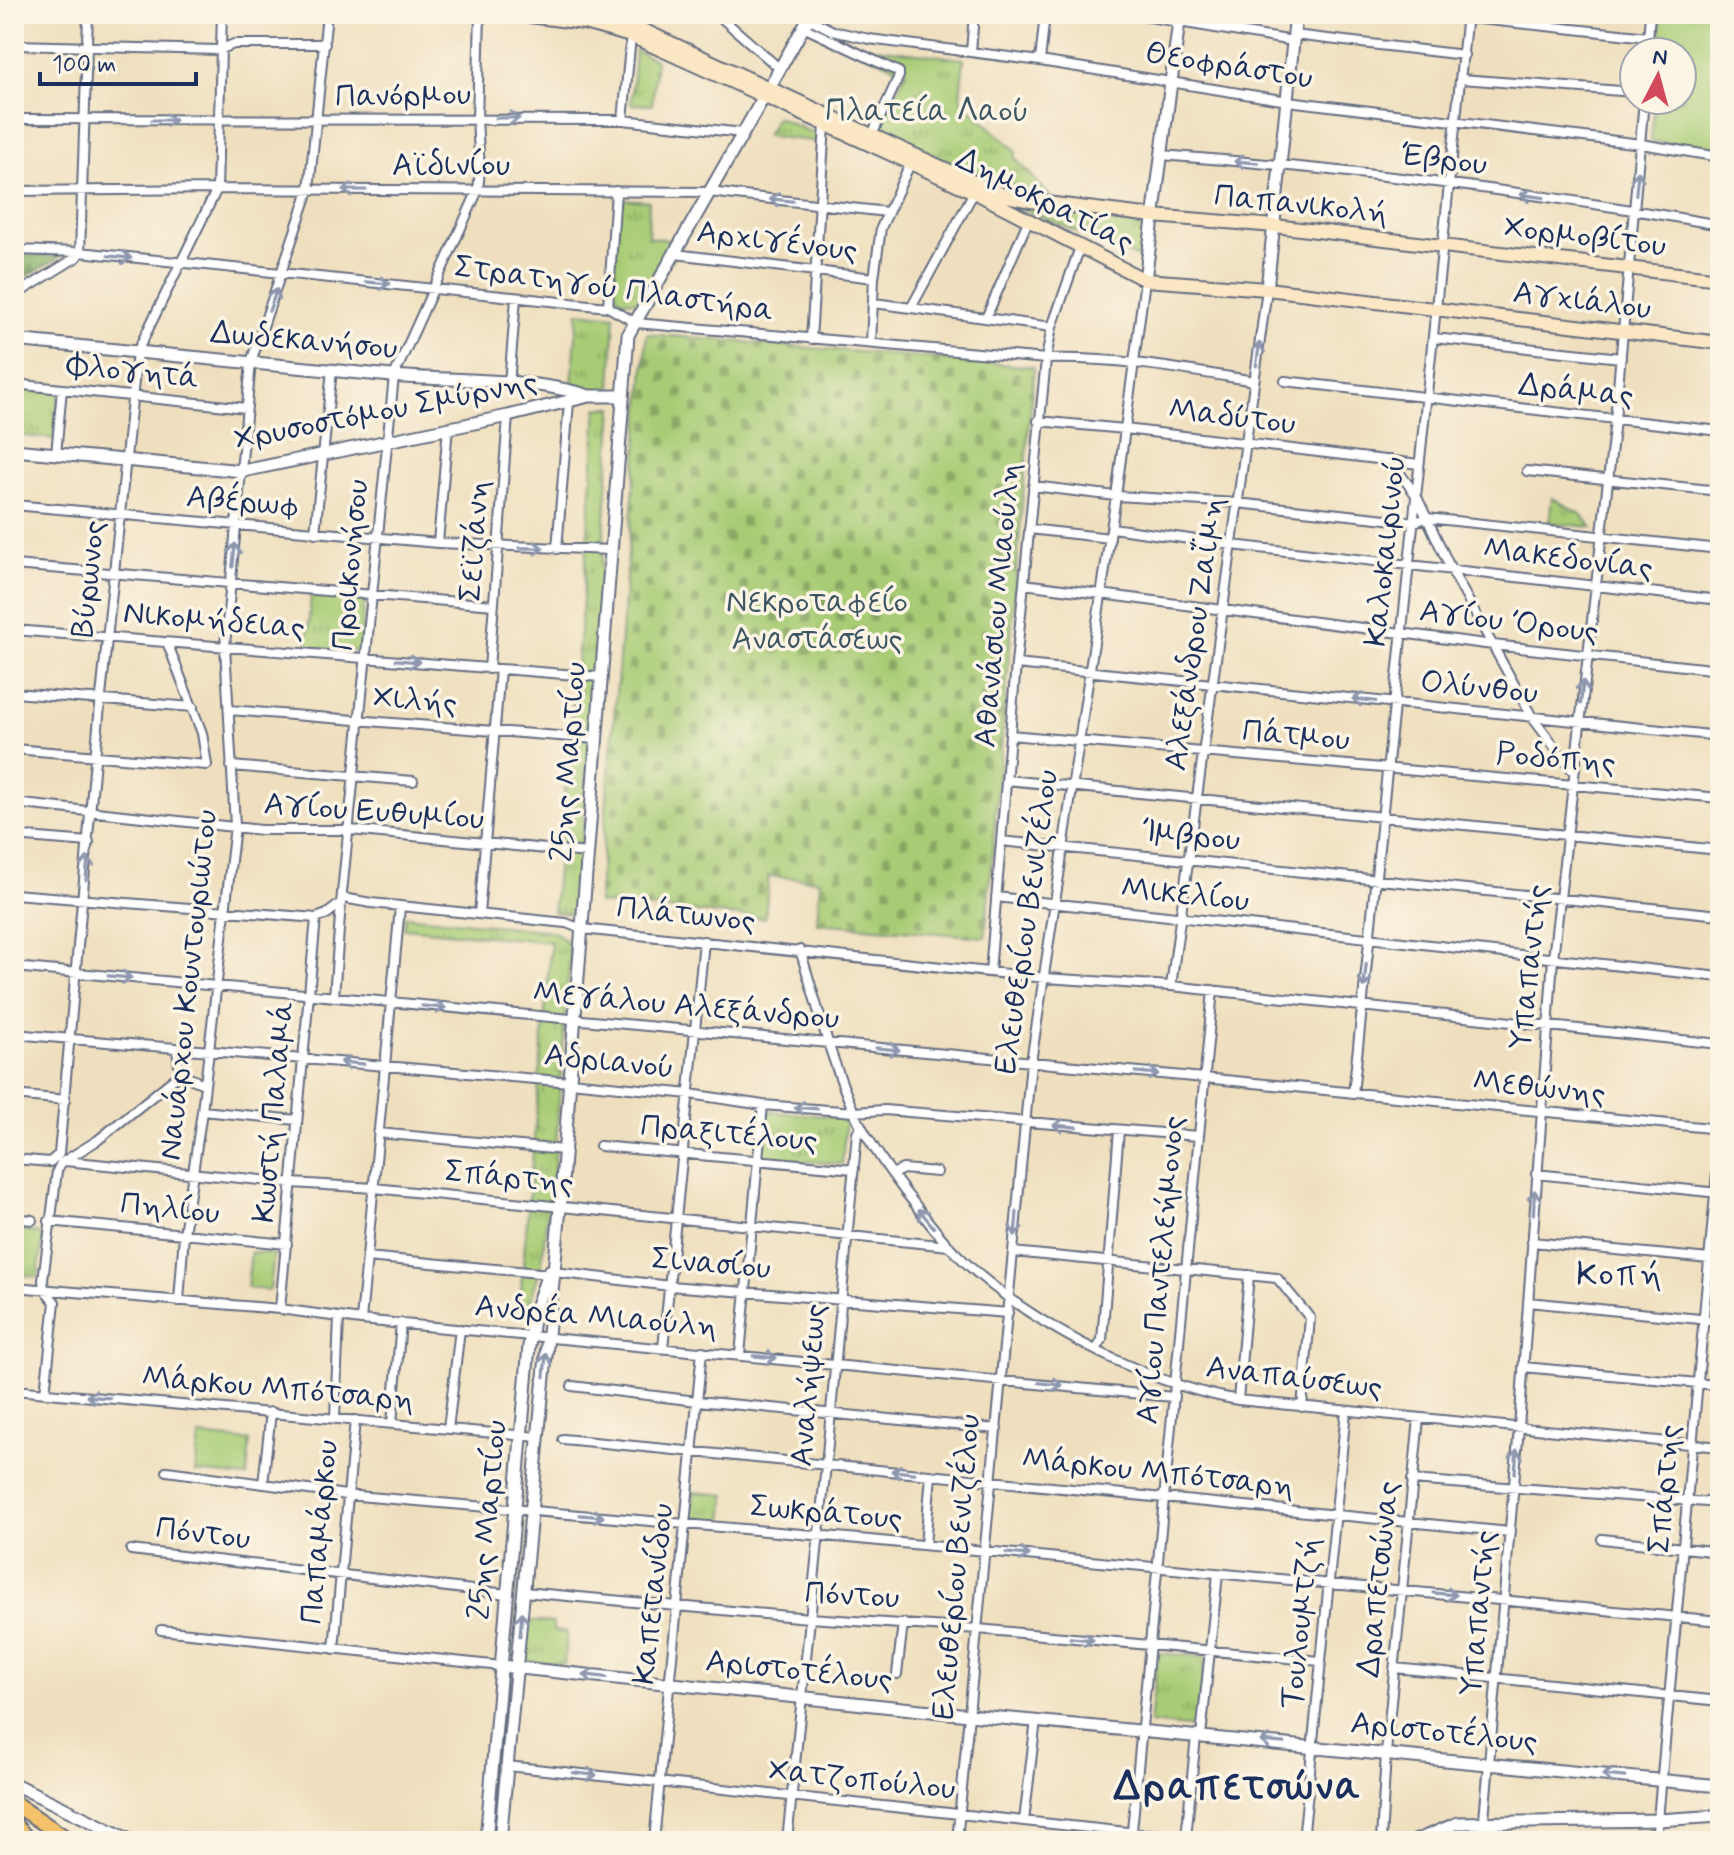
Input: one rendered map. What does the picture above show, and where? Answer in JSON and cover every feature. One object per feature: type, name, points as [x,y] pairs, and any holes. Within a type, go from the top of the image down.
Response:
[{"type":"main road","name":"Δημοκρατίας","points":[[514,14],[584,23],[631,36],[872,135],[1006,196],[1153,216]]},
{"type":"main road","name":"Δημοκρατίας","points":[[600,14],[632,25],[767,92],[825,125],[974,192],[1145,280],[1267,289],[1438,310]]},
{"type":"main road","name":"Παπανικολή","points":[[1153,216],[1275,226],[1444,247]]},
{"type":"main road","name":"Χορμοβίτου","points":[[1444,247],[1720,279]]},
{"type":"main road","name":"Αγχιάλου","points":[[1438,310],[1720,343]]},
{"type":"main road","points":[[20,1808],[70,1841]]},
{"type":"main road","points":[[14,1824],[29,1841]]},
{"type":"street","points":[[14,296],[77,257],[80,252],[88,14]]},
{"type":"street","name":"Βύρωνος","points":[[14,1159],[50,1162],[59,1154],[137,352],[217,189],[222,14]]},
{"type":"street","name":"Ναυάρχου Κουντουριώτου","points":[[179,1301],[184,1234],[202,1111],[235,826],[225,646],[251,362],[309,190],[327,14]]},
{"type":"street","name":"Προικονήσου","points":[[334,997],[394,376],[478,190],[480,14]]},
{"type":"street","points":[[717,14],[780,69]]},
{"type":"street","points":[[971,52],[974,14]]},
{"type":"street","points":[[1040,61],[1045,14]]},
{"type":"street","points":[[1131,14],[1180,18],[1294,38],[1464,55]]},
{"type":"street","points":[[1267,289],[1296,14]]},
{"type":"street","points":[[1432,14],[1639,36]]},
{"type":"street","points":[[1648,36],[1650,14]]},
{"type":"street","name":"Καλοκαιρινού","points":[[1353,1094],[1467,16]]},
{"type":"street","points":[[806,18],[897,70],[899,76],[872,135]]},
{"type":"street","name":"25ης Μαρτίου","points":[[500,1841],[548,1337],[554,1222],[560,1208],[628,335],[806,18]]},
{"type":"street","name":"Θεοφράστου","points":[[806,18],[851,36],[1040,61],[1288,101],[1641,144],[1720,157]]},
{"type":"street","name":"Ελευθερίου Βενιζέλου","points":[[957,1841],[1031,1062],[1111,533],[1180,18]]},
{"type":"street","points":[[623,120],[631,36]]},
{"type":"street","points":[[14,45],[219,50],[234,44],[325,44]]},
{"type":"street","points":[[1461,79],[1618,91]]},
{"type":"street","name":"Υπαπαντής","points":[[1482,1841],[1519,1428],[1553,959],[1615,420],[1643,116]]},
{"type":"street","name":"Πανόρμου","points":[[14,119],[623,120],[743,133]]},
{"type":"street","points":[[811,339],[825,125]]},
{"type":"street","name":"Έβρου","points":[[1161,155],[1281,164],[1450,184],[1720,225]]},
{"type":"street","points":[[871,343],[874,278],[881,228],[910,164]]},
{"type":"street","name":"Αϊδινίου","points":[[14,191],[709,192],[887,212]]},
{"type":"street","points":[[608,307],[616,191]]},
{"type":"street","points":[[911,308],[974,192]]},
{"type":"street","points":[[986,318],[1028,221]]},
{"type":"street","name":"Αθανάσιου Μιαούλη","points":[[990,972],[1038,421],[1052,327],[1080,247]]},
{"type":"street","name":"Στρατηγού Πλαστήρα","points":[[14,250],[80,252],[608,307],[636,323],[1046,359],[1135,361],[1254,381]]},
{"type":"street","name":"Αρχιγένους","points":[[675,254],[874,278]]},
{"type":"street","name":"Αλεξάνδρου Ζαΐμη","points":[[1171,986],[1267,289]]},
{"type":"street","points":[[509,384],[516,298]]},
{"type":"street","points":[[874,303],[1052,327]]},
{"type":"street","points":[[1434,338],[1621,358]]},
{"type":"street","name":"Δωδεκανήσου","points":[[14,340],[509,384],[574,391],[589,396]]},
{"type":"street","points":[[315,533],[332,370]]},
{"type":"street","points":[[1285,381],[1427,399]]},
{"type":"street","name":"Φλογητά","points":[[14,384],[246,408]]},
{"type":"street","points":[[56,454],[62,389]]},
{"type":"street","name":"Χρυσοστόμου Σμύρνης","points":[[14,450],[243,471],[589,396],[623,396]]},
{"type":"street","name":"Δράμας","points":[[1427,399],[1720,431]]},
{"type":"street","points":[[557,549],[569,402]]},
{"type":"street","name":"Σεϊζάνη","points":[[489,669],[508,416]]},
{"type":"street","name":"Μαδύτου","points":[[1038,421],[1419,464]]},
{"type":"street","points":[[438,543],[448,427]]},
{"type":"street","points":[[1390,460],[1416,495],[1451,569],[1532,717],[1573,771]]},
{"type":"street","points":[[1527,471],[1720,491]]},
{"type":"street","points":[[1033,486],[1414,522],[1427,518],[1720,549]]},
{"type":"street","name":"Αβέρωφ","points":[[14,505],[438,543],[611,550]]},
{"type":"street","name":"Μακεδονίας","points":[[1029,529],[1111,533],[1232,545],[1720,600]]},
{"type":"street","points":[[14,565],[494,605]]},
{"type":"street","name":"Αγίου Όρους","points":[[1024,584],[1493,645],[1720,670]]},
{"type":"street","name":"Νικομήδειας","points":[[14,630],[601,677]]},
{"type":"street","points":[[14,749],[207,765],[202,733],[167,642]]},
{"type":"street","name":"Ολύνθου","points":[[1016,664],[1720,736]]},
{"type":"street","points":[[479,914],[500,669]]},
{"type":"street","points":[[14,693],[193,707]]},
{"type":"street","name":"Χιλής","points":[[229,710],[596,739]]},
{"type":"street","name":"Πάτμου","points":[[1010,735],[1387,768]]},
{"type":"street","points":[[231,766],[413,781]]},
{"type":"street","name":"Ροδόπης","points":[[1387,768],[1720,798]]},
{"type":"street","points":[[1006,780],[1720,850]]},
{"type":"street","name":"Αγίου Ευθυμίου","points":[[14,803],[261,830],[350,830],[588,853]]},
{"type":"street","points":[[14,836],[89,842]]},
{"type":"street","name":"Ίμβρου","points":[[1001,841],[1720,915]]},
{"type":"street","points":[[14,894],[316,918],[327,914],[342,900]]},
{"type":"street","name":"Μικελίου","points":[[996,897],[1720,977]]},
{"type":"street","name":"Πλάτωνος","points":[[342,900],[1045,978],[1213,990],[1720,1044]]},
{"type":"street","points":[[361,1320],[400,907]]},
{"type":"street","name":"Κωστή Παλαμά","points":[[280,1309],[316,918]]},
{"type":"street","points":[[663,1348],[704,941]]},
{"type":"street","name":"Αναπαύσεως","points":[[800,950],[854,1112],[892,1174],[949,1246],[1009,1299],[1096,1350],[1174,1384],[1238,1400],[1720,1447]]},
{"type":"street","name":"Μεγάλου Αλεξάνδρου","points":[[14,967],[1353,1094]]},
{"type":"street","name":"Αγίου Παντελεήμονος","points":[[1131,1837],[1213,990]]},
{"type":"street","name":"Αδριανού","points":[[14,1034],[570,1082],[763,1105],[854,1112],[884,1110],[1198,1136]]},
{"type":"street","points":[[177,1050],[180,1074]]},
{"type":"street","points":[[180,1074],[204,1084]]},
{"type":"street","points":[[45,1393],[55,1302],[44,1289],[49,1221],[57,1171],[65,1161],[98,1140],[180,1074]]},
{"type":"street","name":"Μεθώνης","points":[[1353,1094],[1720,1129]]},
{"type":"street","points":[[14,1095],[65,1100]]},
{"type":"street","points":[[740,1355],[763,1105]]},
{"type":"street","points":[[202,1111],[297,1120]]},
{"type":"street","name":"Αναλήψεως","points":[[787,1841],[857,1133],[861,1126]]},
{"type":"street","points":[[1096,1350],[1102,1340],[1119,1130]]},
{"type":"street","points":[[378,1133],[564,1150]]},
{"type":"street","name":"Σπάρτης","points":[[1656,1841],[1709,1259],[1718,1192],[1720,1140]]},
{"type":"street","name":"Πραξιτέλους","points":[[600,1146],[854,1169]]},
{"type":"street","name":"Σπάρτης","points":[[65,1161],[374,1188],[949,1246]]},
{"type":"street","points":[[892,1174],[903,1169],[937,1172]]},
{"type":"street","points":[[1536,1174],[1718,1192]]},
{"type":"street","points":[[14,1218],[32,1220]]},
{"type":"street","name":"Πηλίου","points":[[49,1221],[287,1244]]},
{"type":"street","points":[[1532,1242],[1720,1260]]},
{"type":"street","points":[[1013,1252],[1277,1278],[1310,1318],[1302,1407]]},
{"type":"street","name":"Σινασίου","points":[[367,1257],[670,1286],[1008,1313]]},
{"type":"street","name":"25ης Μαρτίου","points":[[486,1841],[531,1336],[537,1304],[551,1273]]},
{"type":"street","points":[[1238,1400],[1249,1275]]},
{"type":"street","name":"Ανδρέα Μιαούλη","points":[[14,1287],[280,1309],[361,1320],[1173,1397]]},
{"type":"street","points":[[1528,1302],[1720,1321]]},
{"type":"street","points":[[335,1418],[339,1317]]},
{"type":"street","points":[[392,1423],[401,1323]]},
{"type":"street","points":[[448,1429],[460,1329]]},
{"type":"street","name":"Καπετανίδου","points":[[654,1841],[702,1351]]},
{"type":"street","points":[[1523,1367],[1720,1385]]},
{"type":"street","points":[[572,1386],[997,1429]]},
{"type":"street","name":"Μάρκου Μπότσαρη","points":[[14,1390],[538,1437]]},
{"type":"street","name":"Τουλουμτζή","points":[[1303,1841],[1346,1411]]},
{"type":"street","points":[[263,1484],[271,1412]]},
{"type":"street","name":"Δραπετσώνας","points":[[1381,1841],[1386,1753],[1419,1418]]},
{"type":"street","name":"Παπαμάρκου","points":[[334,1649],[355,1420]]},
{"type":"street","name":"Μάρκου Μπότσαρη","points":[[563,1439],[1510,1532]]},
{"type":"street","name":"Σωκράτους","points":[[167,1471],[346,1495],[925,1545],[1720,1621]]},
{"type":"street","points":[[925,1545],[931,1475]]},
{"type":"street","points":[[1412,1480],[1720,1503]]},
{"type":"street","points":[[1602,1539],[1720,1552]]},
{"type":"street","name":"Πόντου","points":[[131,1550],[507,1594]]},
{"type":"street","points":[[1186,1838],[1218,1574]]},
{"type":"street","name":"Πόντου","points":[[524,1592],[1320,1661]]},
{"type":"street","points":[[897,1674],[903,1623]]},
{"type":"street","name":"Αριστοτέλους","points":[[161,1630],[969,1715],[1720,1786]]},
{"type":"street","points":[[1395,1668],[1720,1701]]},
{"type":"street","points":[[1024,1821],[1036,1720]]},
{"type":"street","name":"Χατζοπούλου","points":[[507,1766],[1024,1821],[1131,1837],[1212,1841]]},
{"type":"street","points":[[14,1784],[132,1841]]},
{"type":"street","points":[[1420,1840],[1452,1824],[1720,1816]]},
{"type":"green space","points":[[1662,14],[1720,14],[1720,150],[1651,141],[1653,116],[1698,116],[1698,36],[1660,36]]},
{"type":"green space","name":"Πλατεία Λαού","points":[[819,29],[862,46],[964,59],[960,96],[1016,151],[1015,158],[1050,196],[962,167],[878,129],[906,72],[818,32]]},
{"type":"green space","points":[[635,50],[656,60],[652,105],[631,104]]},
{"type":"green space","points":[[776,117],[820,136],[820,142],[766,136]]},
{"type":"green space","points":[[620,199],[649,201],[648,237],[683,241],[646,302],[621,300],[613,291]]},
{"type":"green space","points":[[1001,200],[1148,222],[1143,260]]},
{"type":"green space","points":[[14,256],[62,256],[14,284]]},
{"type":"green space","points":[[578,312],[615,316],[611,387],[601,391],[572,385]]},
{"type":"green space","name":"Νεκροταφείο Αναστάσεως","points":[[647,334],[1034,367],[985,937],[817,923],[820,880],[769,876],[765,918],[598,903]]},
{"type":"green space","points":[[14,388],[59,392],[54,439],[14,435]]},
{"type":"green space","points":[[613,407],[577,911],[573,914],[553,912],[583,599],[597,409]]},
{"type":"green space","points":[[1552,498],[1580,513],[1592,527],[1549,523]]},
{"type":"green space","points":[[311,594],[365,597],[360,652],[307,647]]},
{"type":"green space","points":[[405,916],[552,931],[564,939],[569,949],[552,1198],[542,1262],[527,1313],[519,1312],[551,942],[404,928]]},
{"type":"green space","points":[[765,1111],[846,1118],[842,1164],[761,1158]]},
{"type":"green space","points":[[14,1229],[43,1234],[38,1277],[14,1274]]},
{"type":"green space","points":[[251,1252],[274,1254],[270,1290],[247,1288]]},
{"type":"green space","points":[[199,1436],[250,1441],[247,1477],[195,1472]]},
{"type":"green space","points":[[694,1492],[726,1495],[723,1520],[691,1517]]},
{"type":"green space","points":[[526,1621],[553,1623],[553,1631],[567,1632],[564,1664],[523,1661]]},
{"type":"green space","points":[[1158,1653],[1205,1657],[1197,1728],[1150,1723]]},
{"type":"district","name":"Κοπή","points":[[1620,1275]]},
{"type":"district","name":"Δραπετσώνα","points":[[1238,1788]]}]
